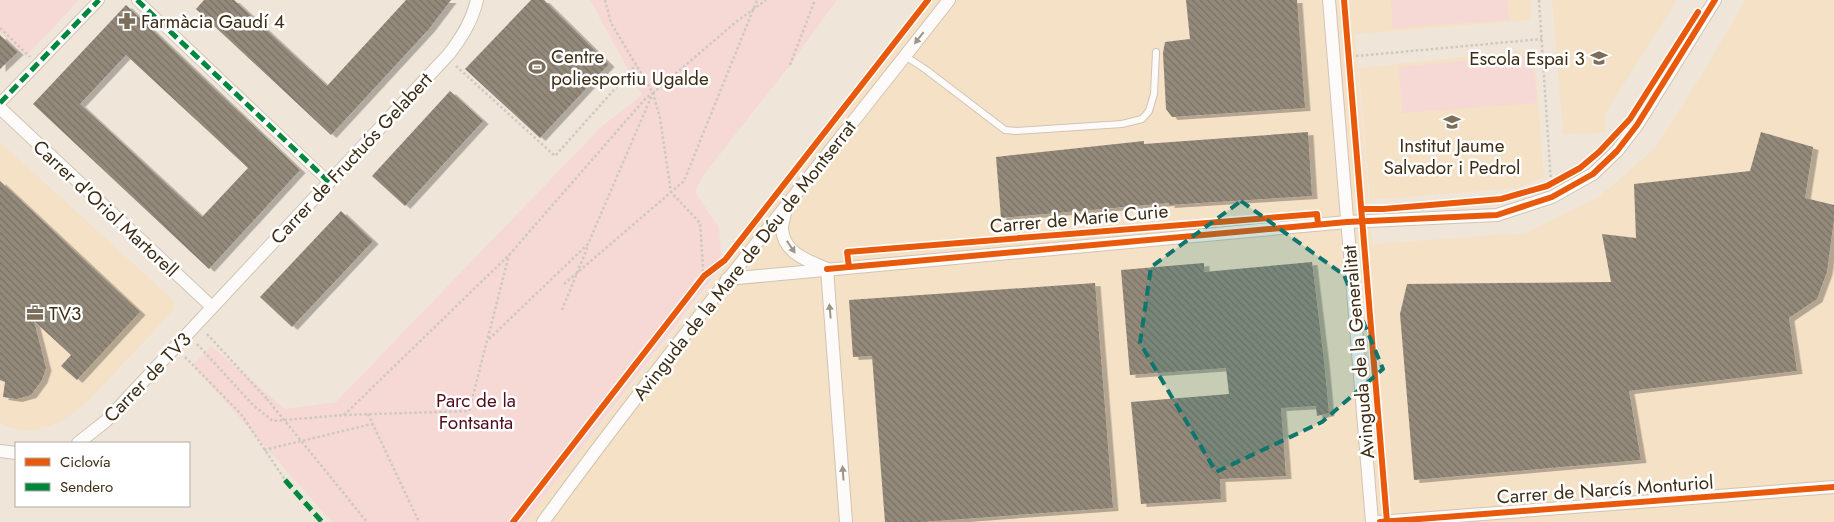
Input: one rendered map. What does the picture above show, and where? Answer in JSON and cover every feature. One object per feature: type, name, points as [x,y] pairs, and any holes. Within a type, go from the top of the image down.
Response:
[{"type":"street","points":[[0,102],[99,0]]},
{"type":"street","points":[[137,0],[329,182]]},
{"type":"street","name":"Carrer de Fructuós Gelabert","points":[[212,307],[449,54],[460,40],[469,23],[477,0]]},
{"type":"street","name":"Avinguda de la Mare de Déu de Montserrat","points":[[543,522],[553,517],[615,423],[949,0]]},
{"type":"street","name":"Avinguda de la Generalitat","points":[[1330,0],[1372,522]]},
{"type":"street","name":"Carrer de Marie Curie","points":[[727,279],[1347,222],[1497,215],[1550,189],[1593,174],[1617,151],[1637,125],[1716,0]]},
{"type":"street","name":"Carrer d'Oriol Martorell","points":[[0,108],[95,195],[212,307]]},
{"type":"street","name":"Carrer de Marie Curie","points":[[787,206],[782,228],[788,246],[797,256],[827,269]]},
{"type":"street","points":[[827,269],[846,522]]},
{"type":"street","name":"Carrer de TV3","points":[[79,442],[106,421],[212,307]]},
{"type":"street","points":[[0,451],[15,453]]},
{"type":"street","name":"Carrer de Narcís Monturiol","points":[[1379,522],[1834,486]]},
{"type":"lane","points":[[905,56],[1005,130],[1016,132],[1122,124],[1142,119],[1149,111],[1154,94],[1156,52]]},
{"type":"path","points":[[605,0],[611,23],[652,93],[660,118],[672,192],[700,223],[704,276]]},
{"type":"path","points":[[564,284],[684,181],[757,0]]},
{"type":"path","points":[[344,415],[509,255],[646,98],[736,22],[766,0]]},
{"type":"path","points":[[790,65],[815,0]]},
{"type":"path","points":[[1539,0],[1550,189]]},
{"type":"path","points":[[0,28],[37,64]]},
{"type":"path","points":[[1334,58],[1542,39]]},
{"type":"path","points":[[1348,47],[1350,66]]},
{"type":"path","points":[[466,75],[555,156],[636,65]]},
{"type":"path","points":[[562,310],[652,93]]},
{"type":"path","points":[[1550,189],[1559,180]]},
{"type":"path","points":[[488,340],[588,244]]},
{"type":"path","points":[[188,334],[254,406],[273,421],[344,415],[469,411],[509,255]]},
{"type":"path","points":[[197,324],[267,400],[367,522]]},
{"type":"path","points":[[175,347],[241,414],[285,480]]},
{"type":"path","points":[[368,414],[419,522]]},
{"type":"path","points":[[264,450],[372,424]]},
{"type":"highlighted area","points":[[1241,201],[1344,275],[1383,369],[1322,422],[1216,472],[1140,343],[1151,267]]},
{"type":"shaded area","points":[[934,0],[1530,0],[1531,20],[1355,34],[1372,244],[1525,233],[1599,197],[1655,148],[1746,0],[1834,0],[1834,522],[525,522]]},
{"type":"shaded area","name":"Escola Espai 3","points":[[1552,0],[1677,0],[1604,115],[1606,132],[1563,135]]},
{"type":"shaded area","name":"Institut Jaume Salvador i Pedrol","points":[[1534,50],[1544,177],[1517,188],[1370,200],[1359,68]]},
{"type":"shaded area","points":[[0,142],[174,301],[174,310],[84,405],[61,422],[31,431],[12,428],[0,423]]},
{"type":"green space","points":[[0,0],[79,0],[26,56],[0,32]]},
{"type":"green space","name":"Parc de la Fontsanta","points":[[590,0],[837,0],[790,65],[702,177],[695,192],[719,228],[722,265],[525,522],[332,522],[193,365],[211,346],[285,409],[336,402],[601,127],[642,95]]},
{"type":"green space","points":[[1391,0],[1507,0],[1509,20],[1393,28]]},
{"type":"green space","points":[[1533,55],[1537,103],[1402,113],[1399,67]]},
{"type":"building","points":[[204,0],[234,0],[327,86],[406,0],[451,0],[429,29],[331,135],[196,9]]},
{"type":"building","name":"Centre poliesportiu Ugalde","points":[[531,0],[544,0],[609,64],[540,138],[465,69]]},
{"type":"building","points":[[1186,0],[1297,0],[1305,108],[1172,117],[1166,109],[1163,53],[1165,42],[1190,39]]},
{"type":"building","points":[[126,5],[300,170],[209,269],[33,104]],"holes":[[[126,55],[248,168],[202,217],[80,104]]]},
{"type":"building","points":[[0,35],[18,52],[0,69]]},
{"type":"building","points":[[450,91],[483,121],[405,206],[372,176]]},
{"type":"building","points":[[1308,132],[1312,196],[1169,205],[1169,203],[1001,218],[996,157],[1144,141],[1144,144]]},
{"type":"building","points":[[1761,132],[1813,147],[1805,198],[1834,205],[1827,272],[1817,299],[1789,318],[1797,371],[1629,391],[1641,460],[1414,480],[1400,314],[1407,284],[1611,282],[1602,234],[1636,238],[1634,184],[1750,171]]},
{"type":"building","name":"TV3","points":[[0,181],[140,312],[77,380],[61,366],[71,355],[34,321],[46,368],[42,380],[31,395],[17,399],[3,397],[5,382],[0,380]]},
{"type":"building","points":[[341,211],[373,241],[292,327],[260,297]]},
{"type":"building","points":[[1312,262],[1329,413],[1317,416],[1316,406],[1281,408],[1286,476],[1220,479],[1221,499],[1141,504],[1131,402],[1229,394],[1226,368],[1130,375],[1121,270],[1204,263],[1204,272]]},
{"type":"building","points":[[1095,283],[1113,508],[922,522],[885,522],[872,356],[853,357],[849,300]]},
{"type":"marked path","points":[[0,103],[99,0]]},
{"type":"marked path","points":[[137,0],[329,182]]},
{"type":"marked path","points":[[285,480],[322,522]]},
{"type":"cycle path","points":[[513,522],[704,276],[725,260],[928,0]]},
{"type":"cycle path","points":[[1344,0],[1387,522]]},
{"type":"cycle path","points":[[827,269],[1347,222],[1497,215],[1552,197],[1593,174],[1617,151],[1637,125],[1715,0]]},
{"type":"cycle path","points":[[1362,209],[1383,209],[1501,199],[1547,186],[1580,168],[1599,152],[1630,119],[1698,12]]},
{"type":"cycle path","points":[[849,267],[847,252],[1317,214],[1318,224]]},
{"type":"cycle path","points":[[1380,522],[1834,487]]},
{"type":"place","name":"Farmàcia Gaudí 4","points":[[127,21]]},
{"type":"place","name":"Escola Espai 3","points":[[1599,58]]},
{"type":"place","name":"Centre poliesportiu Ugalde","points":[[537,67]]},
{"type":"place","name":"Institut Jaume Salvador i Pedrol","points":[[1452,122]]},
{"type":"place","name":"TV3","points":[[35,313]]}]
